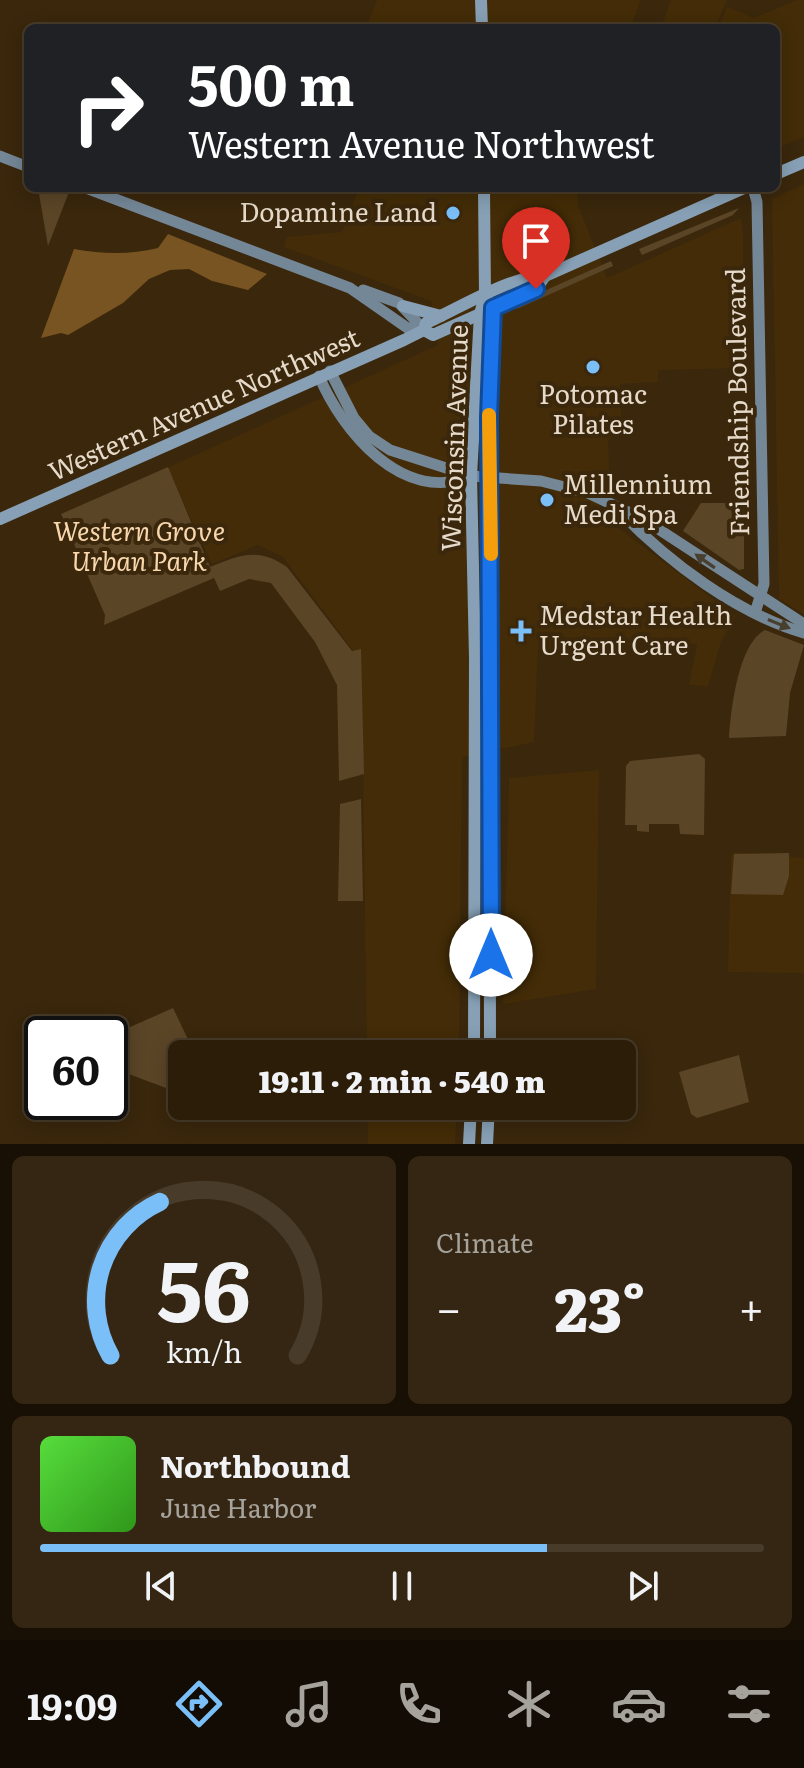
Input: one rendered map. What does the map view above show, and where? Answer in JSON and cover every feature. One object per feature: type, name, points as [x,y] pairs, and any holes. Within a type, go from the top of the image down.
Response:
[{"type":"main road","points":[[481,0],[482,24]]},
{"type":"main road","points":[[780,172],[804,162]]},
{"type":"main road","points":[[484,192],[485,296]]},
{"type":"main road","name":"Western Avenue Northwest","points":[[0,519],[417,331],[426,323],[485,296],[532,276],[545,276],[735,192]]},
{"type":"main road","name":"Western Avenue Northwest","points":[[417,331],[433,335],[536,289],[545,276]]},
{"type":"main road","name":"Wisconsin Avenue","points":[[485,296],[493,308],[490,1040]]},
{"type":"main road","name":"Wisconsin Avenue","points":[[474,1040],[475,658],[471,476],[480,314],[485,296]]},
{"type":"main road","points":[[403,306],[441,316]]},
{"type":"main road","points":[[469,1144],[470,1120]]},
{"type":"main road","points":[[487,1144],[488,1120]]},
{"type":"street","points":[[0,156],[24,165]]},
{"type":"street","points":[[97,192],[350,288],[385,309],[402,328],[417,331],[416,321],[403,306],[373,292],[350,288]]},
{"type":"street","name":"Friendship Boulevard","points":[[754,192],[757,202],[762,598],[755,613]]},
{"type":"street","points":[[325,373],[374,441],[406,457],[471,476],[561,485],[615,507],[643,519],[804,624]]},
{"type":"street","points":[[325,373],[335,411],[357,440],[389,465],[424,479],[457,482],[471,476]]},
{"type":"street","points":[[424,479],[442,467]]},
{"type":"street","points":[[615,507],[677,562],[755,613],[804,633]]},
{"type":"shaded area","points":[[377,0],[641,0],[632,24],[368,24]]},
{"type":"shaded area","points":[[671,0],[727,0],[717,24],[662,24]]},
{"type":"shaded area","points":[[804,0],[804,137],[780,147],[780,24],[720,24],[727,7],[754,18]]},
{"type":"shaded area","points":[[804,184],[804,614],[779,599],[772,199]]},
{"type":"shaded area","points":[[357,192],[577,192],[578,205],[607,278],[741,218],[744,368],[658,370],[658,382],[620,384],[622,429],[608,440],[610,485],[597,512],[736,616],[721,642],[708,686],[689,685],[697,644],[627,641],[592,651],[538,650],[534,742],[462,757],[459,1040],[367,1040],[358,657],[283,557],[258,545],[212,564],[167,468],[438,345],[431,301],[284,247],[287,237],[342,232]]},
{"type":"shaded area","points":[[168,234],[267,274],[248,290],[212,281],[189,269],[170,270],[149,279],[123,303],[68,335],[61,333],[41,338],[74,249],[137,252],[158,248]]},
{"type":"shaded area","points":[[599,770],[596,989],[503,1004],[509,778]]},
{"type":"shaded area","points":[[735,852],[804,858],[804,973],[728,972],[731,855]]},
{"type":"shaded area","points":[[367,1120],[456,1120],[455,1144],[368,1144]]},
{"type":"green space","points":[[39,192],[69,192],[48,246]]},
{"type":"green space","points":[[739,208],[733,215],[642,255],[639,249]]},
{"type":"green space","points":[[611,261],[613,266],[517,309],[516,305],[524,300]]},
{"type":"green space","name":"Western Grove Urban Park","points":[[168,467],[210,567],[249,555],[277,561],[287,567],[352,651],[361,649],[364,774],[339,781],[337,685],[315,642],[271,583],[249,579],[220,591],[214,578],[104,625],[105,615],[61,514]]},
{"type":"green space","points":[[701,503],[744,503],[744,569],[739,570],[683,531]]},
{"type":"green space","points":[[765,630],[804,645],[790,693],[786,736],[729,738],[734,695],[742,663],[748,649]]},
{"type":"green space","points":[[699,754],[705,759],[704,835],[680,834],[679,824],[649,824],[649,832],[637,831],[637,825],[625,825],[626,766],[630,761]]},
{"type":"green space","points":[[361,799],[363,901],[338,901],[340,804]]},
{"type":"green space","points":[[789,853],[789,876],[783,895],[731,894],[734,854]]},
{"type":"green space","points":[[173,1008],[188,1040],[168,1040],[168,1089],[128,1074],[128,1028]]},
{"type":"green space","points":[[739,1055],[749,1102],[697,1118],[691,1114],[679,1072]]},
{"type":"slow traffic","points":[[489,415],[491,554]]},
{"type":"place","name":"Dopamine Land","points":[[453,213]]},
{"type":"place","name":"Potomac Pilates","points":[[593,367]]},
{"type":"place","name":"Millennium Medi Spa","points":[[547,500]]},
{"type":"place","name":"Medstar Health Urgent Care","points":[[521,631]]},
{"type":"route","points":[[491,955],[489,417],[493,308],[536,289]]}]
